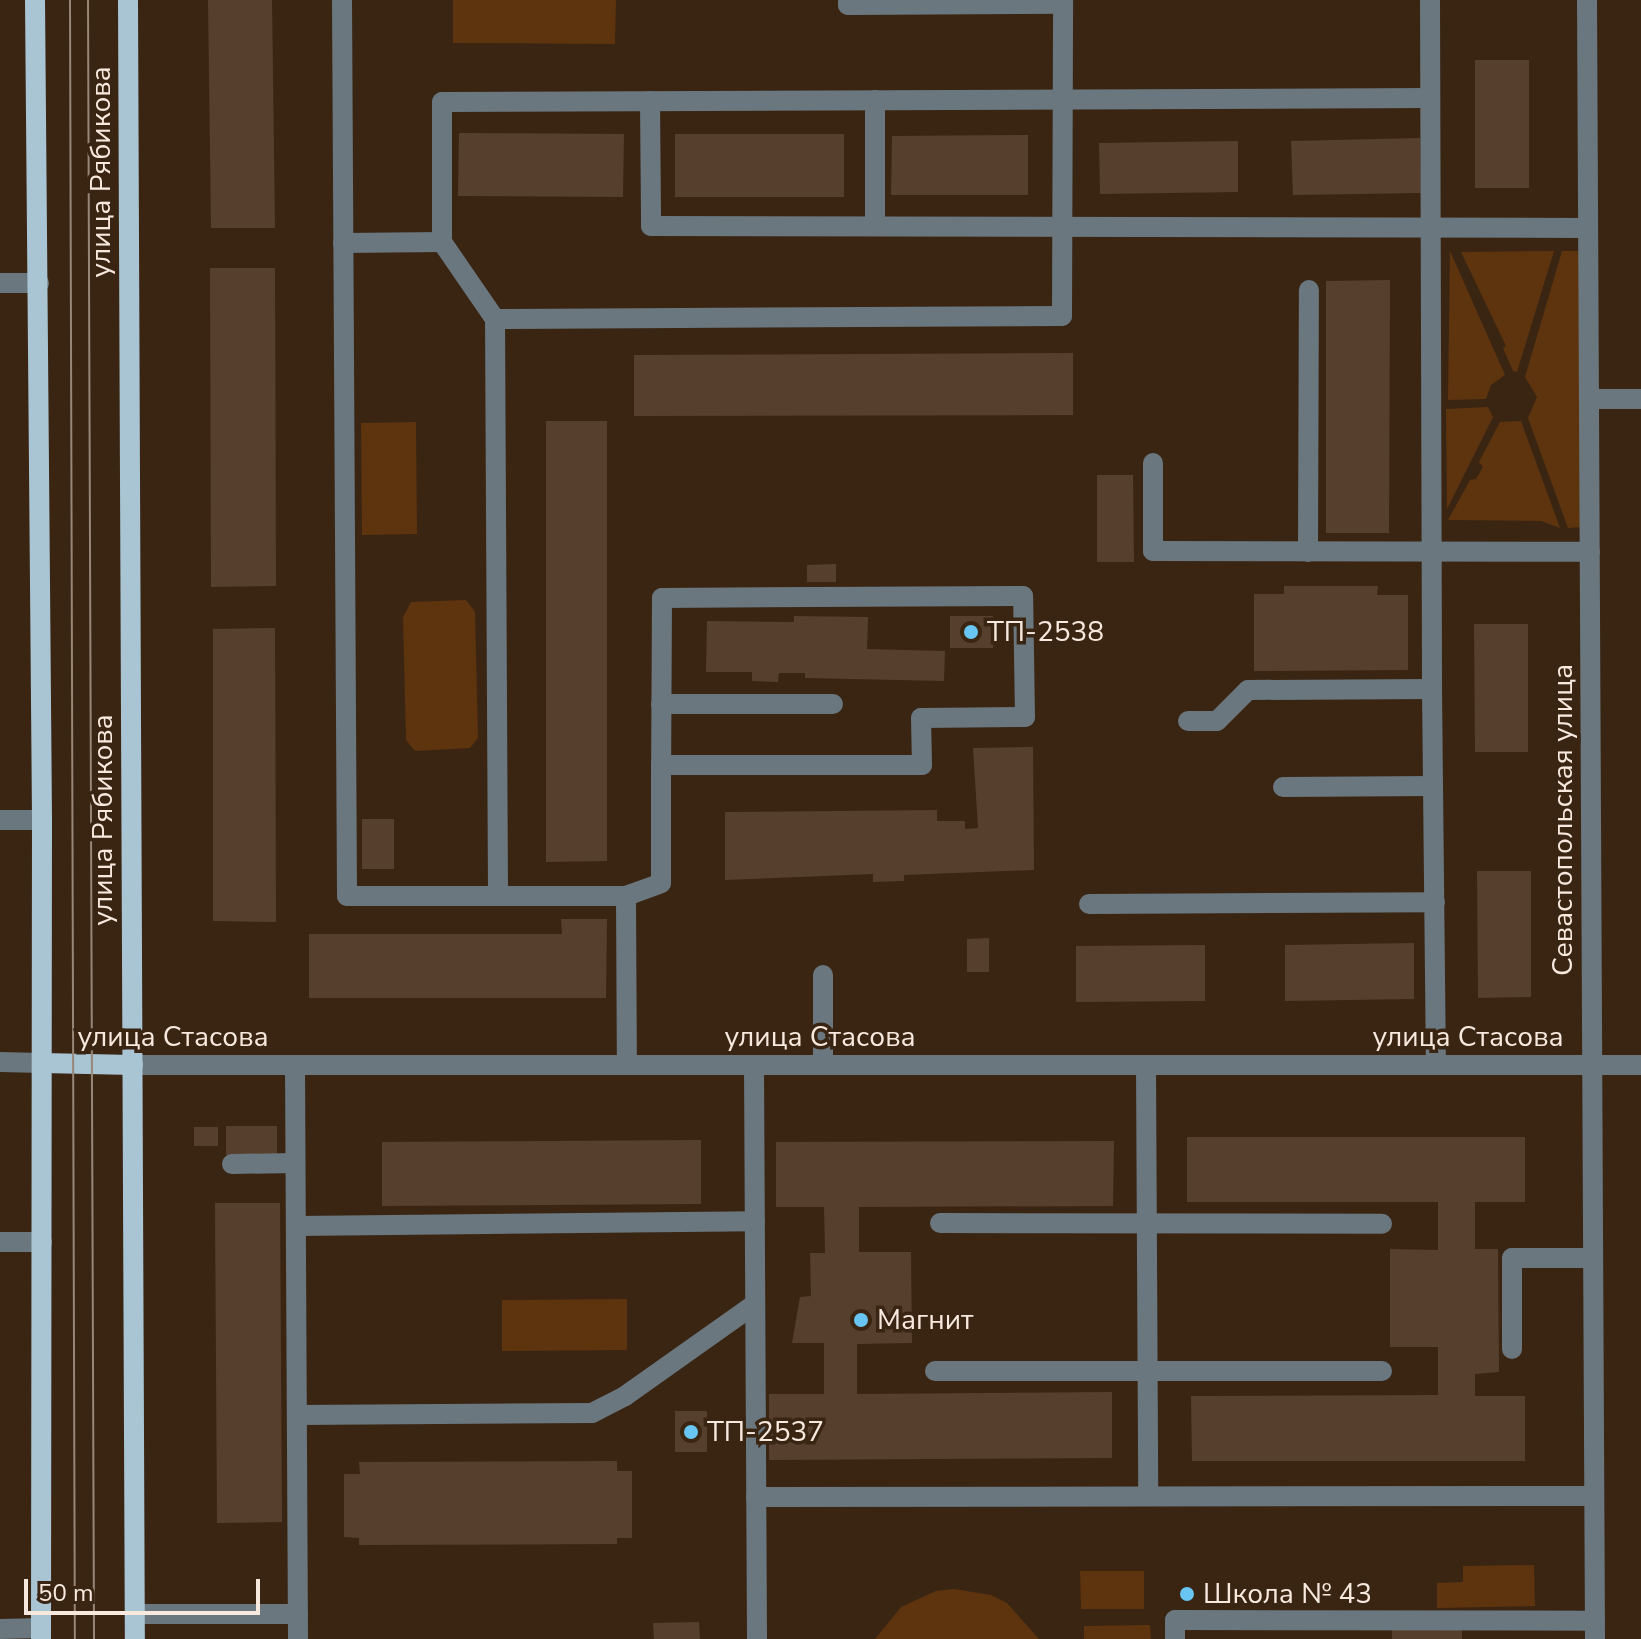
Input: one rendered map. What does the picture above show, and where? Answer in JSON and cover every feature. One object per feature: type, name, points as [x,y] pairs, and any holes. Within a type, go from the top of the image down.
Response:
[{"type":"main road","points":[[35,0],[42,820],[41,1634]]},
{"type":"main road","name":"улица Рябикова","points":[[128,0],[135,1639]]},
{"type":"main road","name":"улица Стасова","points":[[42,1063],[133,1065]]},
{"type":"street","points":[[342,0],[347,896],[626,896],[661,883],[661,765],[661,704],[662,598],[1023,596],[1025,717],[921,718],[922,765],[661,765]]},
{"type":"street","points":[[495,319],[1062,316],[1063,2],[848,5],[848,0]]},
{"type":"street","points":[[1430,0],[1436,1065]]},
{"type":"street","name":"Севастопольская улица","points":[[1587,0],[1595,1630]]},
{"type":"street","points":[[498,896],[495,319],[442,242],[442,102],[1430,98]]},
{"type":"street","points":[[875,100],[875,226]]},
{"type":"street","points":[[650,101],[651,226],[1588,228]]},
{"type":"street","points":[[343,243],[442,242]]},
{"type":"street","points":[[0,283],[39,283]]},
{"type":"street","points":[[1308,552],[1309,290]]},
{"type":"street","points":[[1589,399],[1641,399]]},
{"type":"street","points":[[1153,463],[1153,551],[1590,552]]},
{"type":"street","points":[[1188,721],[1217,721],[1248,690],[1432,689]]},
{"type":"street","points":[[661,704],[833,704]]},
{"type":"street","points":[[1283,787],[1433,786]]},
{"type":"street","points":[[0,820],[42,820]]},
{"type":"street","points":[[626,896],[627,1065]]},
{"type":"street","points":[[1089,904],[1435,902]]},
{"type":"street","points":[[823,975],[823,1065]]},
{"type":"street","name":"улица Стасова","points":[[0,1062],[42,1063]]},
{"type":"street","name":"улица Стасова","points":[[133,1065],[1641,1065]]},
{"type":"street","points":[[295,1065],[298,1639]]},
{"type":"street","points":[[754,1065],[757,1639]]},
{"type":"street","points":[[1146,1065],[1148,1494]]},
{"type":"street","points":[[232,1164],[295,1163]]},
{"type":"street","points":[[296,1226],[755,1221]]},
{"type":"street","points":[[940,1223],[1382,1224]]},
{"type":"street","points":[[0,1242],[42,1242]]},
{"type":"street","points":[[1512,1349],[1512,1258],[1593,1258]]},
{"type":"street","points":[[297,1415],[592,1413],[625,1396],[755,1304]]},
{"type":"street","points":[[935,1371],[1382,1371]]},
{"type":"street","points":[[756,1497],[1148,1494],[1594,1496]]},
{"type":"street","points":[[135,1614],[298,1614]]},
{"type":"street","points":[[1175,1639],[1175,1620],[1595,1630]]},
{"type":"street","points":[[0,1629],[41,1634]]},
{"type":"shaded area","points":[[453,0],[616,0],[615,44],[453,43]]},
{"type":"shaded area","points":[[1450,251],[1505,375],[1491,385],[1486,399],[1448,400]]},
{"type":"shaded area","points":[[1554,251],[1517,372],[1513,371],[1503,348],[1506,346],[1461,252]]},
{"type":"shaded area","points":[[1562,251],[1579,251],[1582,527],[1568,528],[1528,418],[1537,397],[1525,377]]},
{"type":"shaded area","points":[[1488,407],[1493,417],[1447,509],[1446,409]]},
{"type":"shaded area","points":[[1521,421],[1560,528],[1541,521],[1448,520],[1470,480],[1476,479],[1483,467],[1479,462],[1500,422]]},
{"type":"shaded area","points":[[416,422],[417,534],[362,535],[361,423]]},
{"type":"shaded area","points":[[466,600],[475,612],[478,738],[470,748],[415,751],[406,740],[403,617],[411,602]]},
{"type":"shaded area","points":[[627,1299],[627,1350],[502,1351],[502,1300]]},
{"type":"shaded area","points":[[1534,1565],[1535,1606],[1437,1608],[1437,1583],[1463,1582],[1463,1566]]},
{"type":"shaded area","points":[[1080,1571],[1144,1571],[1144,1609],[1081,1609]]},
{"type":"shaded area","points":[[954,1589],[991,1595],[1007,1603],[1039,1639],[875,1639],[901,1607],[936,1591]]},
{"type":"shaded area","points":[[1150,1625],[1151,1639],[1084,1639],[1084,1626]]},
{"type":"building","points":[[208,0],[272,0],[275,228],[211,228]]},
{"type":"building","points":[[1475,60],[1529,60],[1529,188],[1475,188]]},
{"type":"building","points":[[459,133],[624,134],[623,197],[458,196]]},
{"type":"building","points":[[675,134],[844,134],[844,197],[675,197]]},
{"type":"building","points":[[1028,135],[1028,195],[891,195],[892,136]]},
{"type":"building","points":[[1420,138],[1421,193],[1293,195],[1291,141]]},
{"type":"building","points":[[1238,141],[1238,192],[1100,194],[1099,143]]},
{"type":"building","points":[[210,268],[275,268],[276,586],[211,587]]},
{"type":"building","points":[[1390,280],[1389,533],[1326,533],[1326,281]]},
{"type":"building","points":[[1073,353],[1073,415],[634,416],[634,355]]},
{"type":"building","points":[[546,421],[607,421],[607,861],[546,862]]},
{"type":"building","points":[[1097,475],[1133,475],[1134,562],[1097,562]]},
{"type":"building","points":[[836,564],[836,582],[807,582],[807,565]]},
{"type":"building","points":[[1284,586],[1378,586],[1377,595],[1408,595],[1408,670],[1254,671],[1254,594],[1284,594]]},
{"type":"building","points":[[794,616],[868,617],[867,649],[945,651],[944,681],[805,678],[805,673],[779,673],[778,682],[752,681],[752,672],[706,672],[707,621],[794,622]]},
{"type":"building","name":"ТП-2538","points":[[950,616],[993,616],[993,648],[950,648]]},
{"type":"building","points":[[1474,624],[1528,624],[1528,752],[1475,752]]},
{"type":"building","points":[[275,628],[276,922],[213,921],[213,629]]},
{"type":"building","points":[[1033,747],[1034,870],[904,875],[904,881],[873,882],[873,874],[725,880],[725,812],[937,810],[937,821],[965,821],[965,829],[978,828],[973,748]]},
{"type":"building","points":[[362,819],[394,819],[394,869],[362,869]]},
{"type":"building","points":[[1477,871],[1531,871],[1531,997],[1478,998]]},
{"type":"building","points":[[561,919],[607,919],[606,998],[309,998],[309,934],[562,934]]},
{"type":"building","points":[[989,938],[989,972],[967,972],[967,939]]},
{"type":"building","points":[[1414,943],[1414,999],[1285,1001],[1285,945]]},
{"type":"building","points":[[1205,945],[1205,1001],[1076,1002],[1076,946]]},
{"type":"building","points":[[226,1126],[277,1126],[277,1154],[226,1155]]},
{"type":"building","points":[[194,1127],[218,1127],[218,1146],[194,1146]]},
{"type":"building","points":[[1187,1137],[1525,1137],[1525,1202],[1475,1202],[1475,1249],[1498,1249],[1499,1372],[1475,1374],[1475,1396],[1525,1396],[1525,1461],[1192,1461],[1191,1396],[1438,1395],[1438,1347],[1390,1347],[1390,1249],[1438,1250],[1438,1202],[1187,1202]]},
{"type":"building","points":[[701,1140],[701,1204],[382,1206],[382,1142]]},
{"type":"building","points":[[1114,1141],[1113,1206],[859,1207],[859,1252],[911,1252],[912,1343],[857,1344],[857,1394],[1112,1392],[1112,1458],[769,1460],[769,1394],[824,1394],[824,1343],[792,1343],[800,1297],[811,1296],[810,1253],[825,1253],[824,1207],[776,1207],[776,1142]]},
{"type":"building","points":[[215,1203],[280,1203],[282,1522],[217,1523]]},
{"type":"building","name":"ТП-2537","points":[[675,1411],[707,1411],[707,1452],[675,1452]]},
{"type":"building","points":[[617,1461],[617,1471],[632,1471],[632,1538],[617,1538],[617,1544],[359,1545],[359,1538],[344,1537],[344,1474],[360,1474],[359,1462]]},
{"type":"building","points":[[699,1622],[700,1639],[654,1639],[653,1623]]},
{"type":"building","points":[[1462,1629],[1462,1639],[1392,1639],[1392,1630]]},
{"type":"tram line","points":[[70,0],[75,1639]]},
{"type":"tram line","points":[[88,0],[94,1639]]},
{"type":"place","name":"ТП-2538","points":[[971,632]]},
{"type":"place","name":"Магнит","points":[[861,1320]]},
{"type":"place","name":"ТП-2537","points":[[691,1432]]},
{"type":"place","name":"Школа № 43","points":[[1187,1594]]}]
